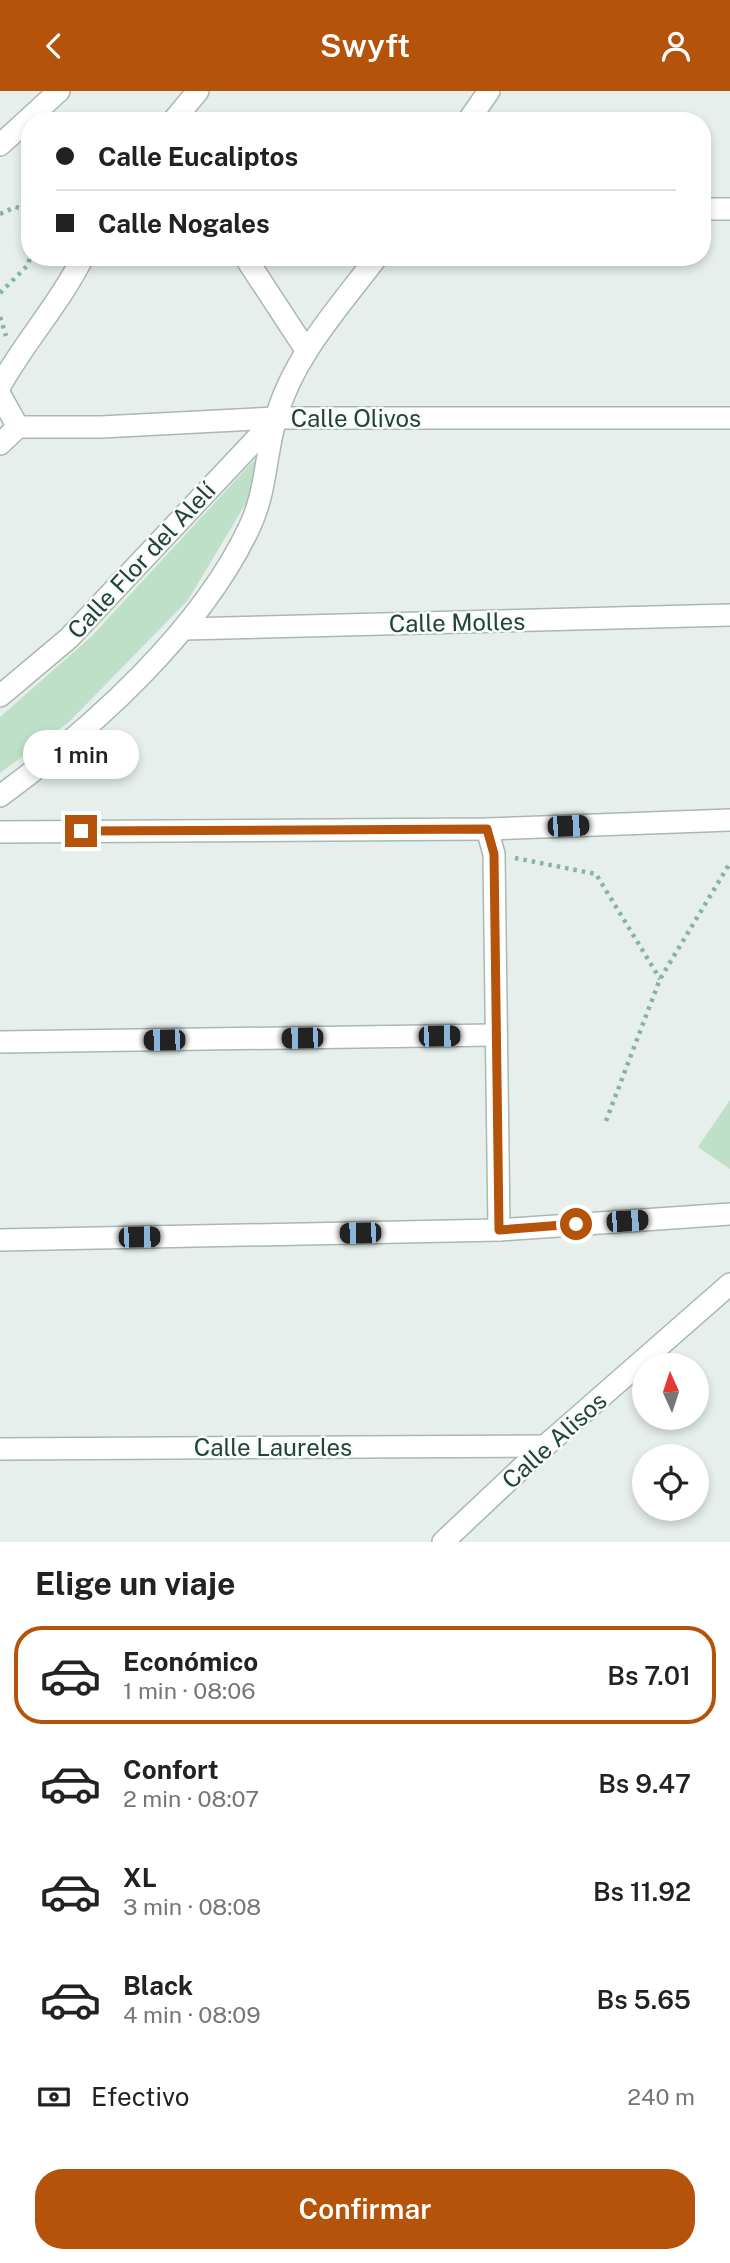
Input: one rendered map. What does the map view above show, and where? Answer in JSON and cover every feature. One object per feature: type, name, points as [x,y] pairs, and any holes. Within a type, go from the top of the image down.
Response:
[{"type":"street","points":[[36,112],[59,91]]},
{"type":"street","points":[[180,112],[198,91]]},
{"type":"street","points":[[474,112],[489,91]]},
{"type":"street","points":[[0,145],[21,126]]},
{"type":"street","points":[[711,209],[730,209]]},
{"type":"street","points":[[0,386],[16,357],[69,285],[78,266]]},
{"type":"street","points":[[251,266],[306,350]]},
{"type":"street","points":[[0,796],[69,741],[184,629],[225,573],[250,526],[264,489],[276,418],[306,350],[370,266]]},
{"type":"street","points":[[0,395],[18,427],[0,444]]},
{"type":"street","name":"Calle Olivos","points":[[18,427],[102,427],[276,418],[730,418]]},
{"type":"street","name":"Calle Flor del Alelí","points":[[0,696],[69,638],[276,418]]},
{"type":"street","name":"Calle Molles","points":[[184,629],[730,615]]},
{"type":"street","points":[[0,832],[487,829],[730,820]]},
{"type":"street","points":[[487,829],[494,854],[494,1035],[499,1230]]},
{"type":"street","points":[[0,1042],[494,1035]]},
{"type":"street","points":[[0,1240],[499,1230],[730,1214]]},
{"type":"street","name":"Calle Alisos","points":[[443,1542],[545,1446],[730,1284]]},
{"type":"street","name":"Calle Laureles","points":[[0,1449],[545,1446]]},
{"type":"path","points":[[0,214],[15,207],[21,208]]},
{"type":"path","points":[[0,293],[26,266]]},
{"type":"path","points":[[494,854],[596,874],[660,979]]},
{"type":"path","points":[[606,1121],[660,979],[730,863]]},
{"type":"green space","points":[[255,459],[252,493],[188,600],[69,722],[0,773],[0,717],[92,636]]},
{"type":"green space","points":[[730,1100],[730,1169],[698,1147]]},
{"type":"route","points":[[81,831],[487,829],[494,854],[494,1035],[499,1230],[576,1224]]}]
